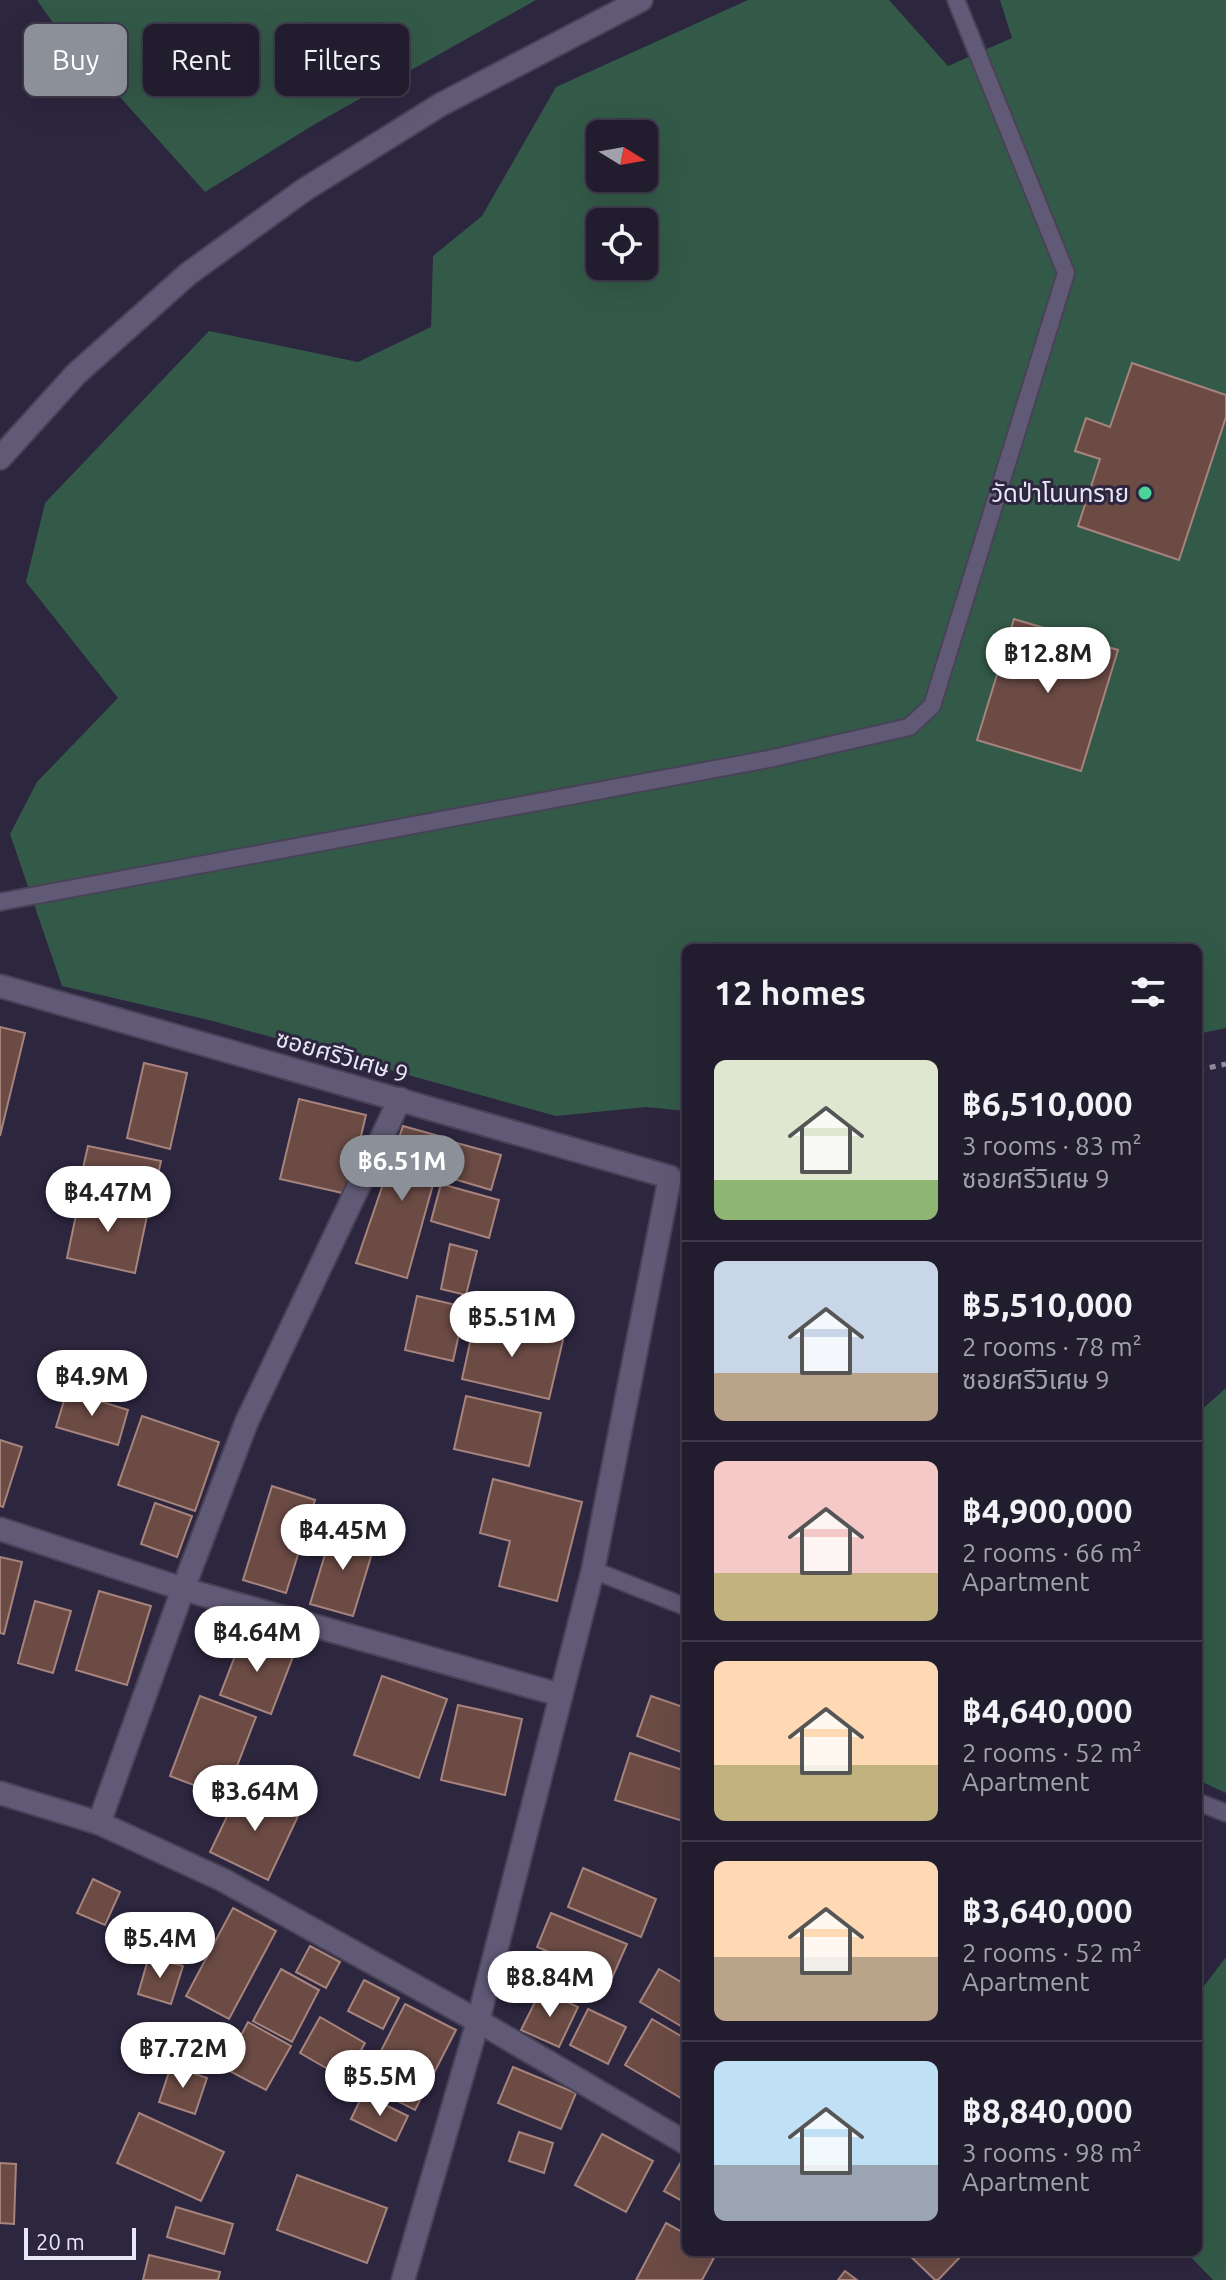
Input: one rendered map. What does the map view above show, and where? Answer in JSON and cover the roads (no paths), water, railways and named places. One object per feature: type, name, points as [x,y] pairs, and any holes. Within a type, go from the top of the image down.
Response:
[{"type":"street","points":[[0,458],[76,374],[188,274],[304,190],[440,105],[641,0]]},
{"type":"street","name":"ซอยศรีวิเศษ 9","points":[[0,986],[670,1177],[593,1570]]},
{"type":"street","points":[[99,1823],[247,1421],[400,1099]]},
{"type":"street","points":[[0,1529],[183,1589],[561,1695]]},
{"type":"street","points":[[403,2280],[478,2021],[593,1570]]},
{"type":"street","points":[[0,1793],[99,1823],[223,1880],[478,2021],[682,2141]]},
{"type":"lane","points":[[0,902],[769,759],[909,727],[932,706],[1066,273],[956,0]]},
{"type":"lane","points":[[593,1570],[682,1605]]},
{"type":"lane","points":[[1202,1804],[1226,1813]]},
{"type":"place","name":"วัดป่าโนนทราย","points":[[1145,493]]}]
